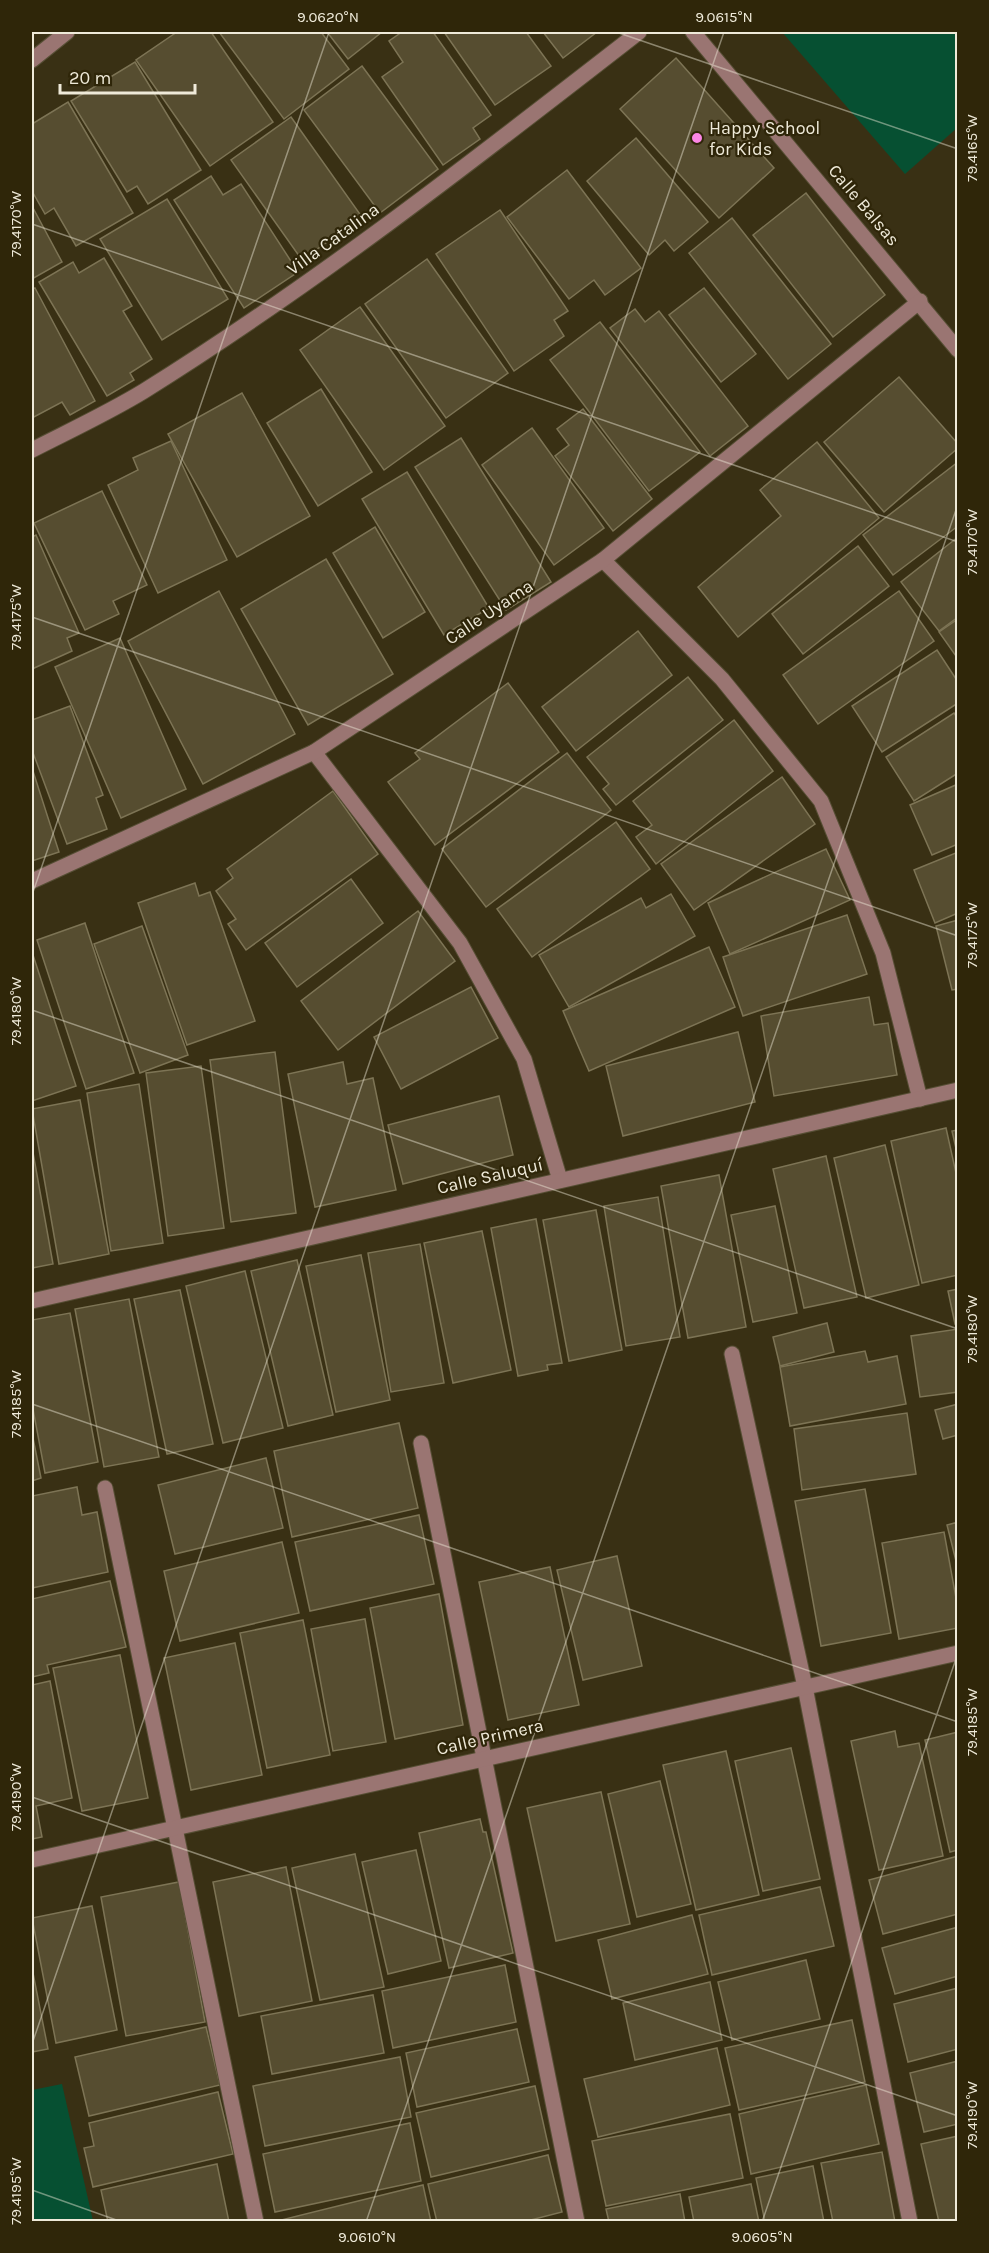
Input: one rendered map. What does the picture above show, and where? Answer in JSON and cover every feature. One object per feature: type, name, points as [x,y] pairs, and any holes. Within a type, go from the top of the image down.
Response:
[{"type":"street","points":[[32,60],[66,32]]},
{"type":"street","name":"Villa Catalina","points":[[32,450],[142,392],[293,292],[443,184],[639,32]]},
{"type":"street","name":"Calle Balsas","points":[[693,32],[920,301],[957,350]]},
{"type":"street","name":"Calle Uyama","points":[[32,880],[314,752],[603,560],[920,301]]},
{"type":"street","points":[[603,560],[722,679],[821,801],[883,953],[920,1099]]},
{"type":"street","points":[[314,752],[460,943],[524,1059],[560,1180]]},
{"type":"street","name":"Calle Saluquí","points":[[32,1301],[957,1090]]},
{"type":"street","points":[[732,1354],[805,1687],[910,2222]]},
{"type":"street","points":[[421,1443],[577,2222]]},
{"type":"street","points":[[105,1488],[256,2222]]},
{"type":"street","name":"Calle Primera","points":[[32,1860],[957,1653]]},
{"type":"green space","points":[[782,32],[957,32],[957,128],[905,174]]},
{"type":"green space","points":[[62,2084],[93,2221],[32,2221],[32,2090]]},
{"type":"building","points":[[177,32],[211,32],[273,122],[210,166],[136,60]]},
{"type":"building","points":[[219,32],[321,32],[349,69],[284,119]]},
{"type":"building","points":[[327,32],[382,32],[348,59]]},
{"type":"building","points":[[402,32],[433,32],[491,115],[473,128],[480,139],[443,165],[382,77],[403,62],[389,41]]},
{"type":"building","points":[[444,32],[526,32],[551,66],[495,105]]},
{"type":"building","points":[[543,32],[597,32],[563,58]]},
{"type":"building","name":"Happy School for Kids","points":[[676,58],[774,168],[719,218],[620,109]]},
{"type":"building","points":[[135,62],[201,170],[148,204],[137,186],[127,192],[71,101]]},
{"type":"building","points":[[362,66],[438,169],[380,213],[304,110]]},
{"type":"building","points":[[68,102],[133,213],[76,246],[54,208],[45,214],[32,191],[32,124]]},
{"type":"building","points":[[291,117],[362,217],[302,260],[231,160]]},
{"type":"building","points":[[636,138],[708,222],[674,251],[665,240],[649,255],[587,181]]},
{"type":"building","points":[[567,170],[641,268],[605,295],[594,280],[569,299],[507,217]]},
{"type":"building","points":[[211,176],[223,195],[241,184],[298,272],[244,308],[174,200]]},
{"type":"building","points":[[806,193],[885,295],[833,337],[753,235]]},
{"type":"building","points":[[167,199],[228,299],[162,340],[100,239]]},
{"type":"building","points":[[32,206],[62,262],[32,279]]},
{"type":"building","points":[[500,210],[568,311],[554,320],[564,336],[514,371],[436,254]]},
{"type":"building","points":[[732,218],[831,344],[788,379],[689,253]]},
{"type":"building","points":[[104,258],[132,306],[123,311],[152,359],[130,373],[134,380],[107,396],[39,282],[73,262],[79,273]]},
{"type":"building","points":[[427,259],[508,373],[446,418],[365,304]]},
{"type":"building","points":[[35,288],[95,401],[70,415],[62,402],[32,418],[32,289]]},
{"type":"building","points":[[704,288],[756,354],[721,382],[669,315]]},
{"type":"building","points":[[360,307],[445,426],[384,470],[300,350]]},
{"type":"building","points":[[635,309],[645,322],[659,311],[748,426],[710,456],[610,328]]},
{"type":"building","points":[[600,322],[700,452],[649,491],[550,360]]},
{"type":"building","points":[[899,377],[958,444],[958,448],[884,512],[824,442]]},
{"type":"building","points":[[321,389],[372,472],[318,506],[267,423]]},
{"type":"building","points":[[242,393],[310,516],[237,557],[168,434]]},
{"type":"building","points":[[583,409],[652,499],[613,531],[555,456],[569,445],[557,429]]},
{"type":"building","points":[[532,428],[604,528],[554,565],[482,465]]},
{"type":"building","points":[[461,438],[551,582],[506,610],[415,467]]},
{"type":"building","points":[[171,441],[227,560],[158,593],[108,485],[138,470],[133,458]]},
{"type":"building","points":[[817,442],[879,518],[738,637],[698,587],[781,516],[760,490]]},
{"type":"building","points":[[958,462],[958,526],[893,575],[863,535]]},
{"type":"building","points":[[407,472],[489,608],[444,635],[362,499]]},
{"type":"building","points":[[102,491],[147,585],[113,601],[119,614],[85,630],[34,523]]},
{"type":"building","points":[[375,527],[425,612],[383,638],[333,553]]},
{"type":"building","points":[[36,535],[79,633],[67,638],[72,651],[32,669],[32,537]]},
{"type":"building","points":[[958,537],[958,617],[939,631],[901,582]]},
{"type":"building","points":[[858,546],[889,586],[803,654],[772,614]]},
{"type":"building","points":[[326,559],[393,674],[308,725],[241,609]]},
{"type":"building","points":[[219,591],[295,734],[203,784],[128,641]]},
{"type":"building","points":[[899,591],[934,641],[818,724],[783,675]]},
{"type":"building","points":[[958,619],[958,659],[939,632]]},
{"type":"building","points":[[638,631],[672,675],[576,751],[542,707]]},
{"type":"building","points":[[120,638],[186,789],[121,818],[55,667]]},
{"type":"building","points":[[937,650],[958,682],[958,703],[882,752],[852,706]]},
{"type":"building","points":[[688,677],[723,720],[616,805],[603,789],[609,784],[587,757]]},
{"type":"building","points":[[508,683],[559,752],[435,845],[388,782],[420,759],[415,753]]},
{"type":"building","points":[[70,706],[103,795],[96,798],[107,829],[67,844],[32,750],[32,720]]},
{"type":"building","points":[[954,713],[958,719],[958,773],[914,801],[886,757]]},
{"type":"building","points":[[734,720],[773,771],[656,864],[636,837],[652,825],[633,801]]},
{"type":"building","points":[[567,753],[611,810],[486,907],[442,849]]},
{"type":"building","points":[[32,768],[59,852],[32,861]]},
{"type":"building","points":[[782,777],[815,824],[694,910],[661,864]]},
{"type":"building","points":[[958,784],[958,844],[932,855],[910,805]]},
{"type":"building","points":[[333,791],[378,854],[246,950],[228,924],[236,919],[216,891],[233,878],[227,869]]},
{"type":"building","points":[[616,822],[650,869],[532,957],[497,909]]},
{"type":"building","points":[[826,849],[850,900],[730,954],[708,903]]},
{"type":"building","points":[[958,852],[958,913],[935,923],[914,870]]},
{"type":"building","points":[[351,879],[383,923],[297,987],[265,943]]},
{"type":"building","points":[[195,883],[199,896],[210,892],[255,1021],[187,1045],[138,903]]},
{"type":"building","points":[[671,894],[695,936],[569,1007],[539,955],[641,898],[646,908]]},
{"type":"building","points":[[418,911],[455,961],[338,1050],[301,1001]]},
{"type":"building","points":[[847,915],[867,974],[743,1016],[723,957]]},
{"type":"building","points":[[958,920],[958,989],[952,990],[936,926]]},
{"type":"building","points":[[85,923],[134,1073],[86,1089],[37,940]]},
{"type":"building","points":[[142,926],[188,1055],[140,1073],[94,944]]},
{"type":"building","points":[[709,947],[735,1007],[589,1071],[563,1011]]},
{"type":"building","points":[[32,952],[76,1086],[32,1101]]},
{"type":"building","points":[[471,987],[498,1038],[401,1089],[374,1037]]},
{"type":"building","points":[[869,997],[874,1025],[888,1023],[897,1075],[774,1096],[761,1016]]},
{"type":"building","points":[[738,1032],[755,1102],[623,1136],[606,1066]]},
{"type":"building","points":[[275,1052],[296,1213],[231,1222],[210,1060]]},
{"type":"building","points":[[343,1062],[347,1084],[373,1078],[396,1190],[315,1207],[288,1074]]},
{"type":"building","points":[[201,1066],[224,1228],[168,1236],[146,1073]]},
{"type":"building","points":[[139,1084],[163,1243],[111,1251],[87,1093]]},
{"type":"building","points":[[499,1096],[513,1155],[403,1184],[388,1125]]},
{"type":"building","points":[[80,1100],[109,1254],[59,1264],[32,1109]]},
{"type":"building","points":[[946,1128],[958,1182],[958,1275],[922,1283],[891,1141]]},
{"type":"building","points":[[958,1130],[958,1157],[952,1131]]},
{"type":"building","points":[[885,1145],[919,1285],[866,1298],[834,1158]]},
{"type":"building","points":[[32,1147],[53,1264],[32,1268]]},
{"type":"building","points":[[826,1156],[857,1297],[804,1308],[773,1169]]},
{"type":"building","points":[[719,1175],[746,1327],[688,1338],[661,1186]]},
{"type":"building","points":[[658,1197],[680,1337],[626,1346],[604,1206]]},
{"type":"building","points":[[775,1206],[797,1313],[753,1322],[731,1215]]},
{"type":"building","points":[[596,1210],[622,1350],[569,1361],[543,1220]]},
{"type":"building","points":[[536,1219],[562,1363],[547,1365],[548,1370],[518,1376],[491,1228]]},
{"type":"building","points":[[482,1231],[511,1370],[453,1383],[424,1243]]},
{"type":"building","points":[[420,1244],[444,1383],[391,1392],[368,1253]]},
{"type":"building","points":[[361,1255],[390,1400],[336,1412],[306,1266]]},
{"type":"building","points":[[297,1260],[333,1415],[288,1426],[251,1271]]},
{"type":"building","points":[[245,1271],[283,1428],[223,1443],[186,1286]]},
{"type":"building","points":[[958,1289],[958,1323],[955,1324],[948,1291]]},
{"type":"building","points":[[180,1290],[213,1444],[167,1454],[134,1299]]},
{"type":"building","points":[[129,1299],[159,1457],[104,1467],[75,1309]]},
{"type":"building","points":[[70,1313],[98,1462],[45,1473],[32,1404],[32,1320]]},
{"type":"building","points":[[827,1323],[834,1352],[780,1366],[773,1337]]},
{"type":"building","points":[[958,1329],[958,1392],[920,1397],[911,1336]]},
{"type":"building","points":[[865,1351],[868,1362],[897,1356],[906,1404],[790,1426],[780,1367]]},
{"type":"building","points":[[958,1404],[958,1435],[943,1439],[935,1410]]},
{"type":"building","points":[[907,1413],[916,1474],[802,1490],[794,1429]]},
{"type":"building","points":[[399,1423],[418,1508],[292,1537],[274,1451]]},
{"type":"building","points":[[32,1433],[41,1478],[32,1481]]},
{"type":"building","points":[[266,1458],[283,1528],[175,1554],[158,1485]]},
{"type":"building","points":[[77,1487],[82,1515],[97,1512],[108,1572],[32,1588],[32,1496]]},
{"type":"building","points":[[865,1489],[891,1633],[821,1646],[795,1501]]},
{"type":"building","points":[[419,1515],[434,1584],[310,1611],[295,1542]]},
{"type":"building","points":[[958,1522],[958,1569],[947,1525]]},
{"type":"building","points":[[944,1532],[958,1609],[958,1628],[899,1639],[882,1543]]},
{"type":"building","points":[[282,1542],[299,1613],[180,1641],[164,1571]]},
{"type":"building","points":[[617,1556],[642,1666],[583,1680],[557,1570]]},
{"type":"building","points":[[550,1567],[579,1705],[508,1720],[479,1582]]},
{"type":"building","points":[[110,1581],[126,1647],[47,1665],[49,1673],[32,1677],[32,1599]]},
{"type":"building","points":[[439,1594],[463,1725],[395,1739],[370,1608]]},
{"type":"building","points":[[365,1619],[386,1742],[333,1751],[311,1629]]},
{"type":"building","points":[[303,1620],[330,1755],[267,1768],[240,1633]]},
{"type":"building","points":[[235,1643],[262,1775],[191,1790],[164,1658]]},
{"type":"building","points":[[120,1655],[148,1798],[82,1811],[53,1668]]},
{"type":"building","points":[[50,1681],[72,1798],[36,1806],[42,1837],[32,1839],[32,1685]]},
{"type":"building","points":[[895,1731],[898,1747],[919,1743],[943,1856],[879,1870],[851,1741]]},
{"type":"building","points":[[958,1732],[958,1850],[950,1852],[925,1740]]},
{"type":"building","points":[[791,1748],[820,1879],[763,1891],[735,1761]]},
{"type":"building","points":[[726,1751],[759,1895],[696,1910],[663,1765]]},
{"type":"building","points":[[660,1781],[691,1904],[637,1917],[608,1794]]},
{"type":"building","points":[[601,1792],[630,1924],[556,1941],[527,1808]]},
{"type":"building","points":[[480,1819],[483,1832],[486,1832],[513,1953],[449,1968],[419,1833]]},
{"type":"building","points":[[416,1850],[441,1961],[388,1974],[362,1862]]},
{"type":"building","points":[[355,1854],[384,1987],[320,2000],[292,1868]]},
{"type":"building","points":[[958,1856],[958,1914],[883,1934],[869,1880]]},
{"type":"building","points":[[286,1867],[312,2001],[239,2016],[213,1882]]},
{"type":"building","points":[[179,1882],[205,2022],[126,2036],[101,1897]]},
{"type":"building","points":[[820,1887],[834,1946],[712,1975],[699,1915]]},
{"type":"building","points":[[92,1906],[117,2030],[56,2043],[32,1918]]},
{"type":"building","points":[[692,1915],[708,1974],[612,1999],[598,1940]]},
{"type":"building","points":[[958,1927],[958,1976],[895,1994],[882,1948]]},
{"type":"building","points":[[806,1960],[820,2019],[732,2040],[718,1982]]},
{"type":"building","points":[[505,1965],[516,2022],[393,2048],[382,1991]]},
{"type":"building","points":[[32,1968],[48,2049],[32,2052]]},
{"type":"building","points":[[710,1982],[722,2040],[635,2060],[623,2003]]},
{"type":"building","points":[[958,1988],[958,2049],[908,2062],[894,2004]]},
{"type":"building","points":[[373,1995],[384,2053],[272,2074],[261,2016]]},
{"type":"building","points":[[852,2020],[865,2082],[739,2110],[725,2048]]},
{"type":"building","points":[[206,2027],[220,2085],[89,2116],[75,2057]]},
{"type":"building","points":[[517,2029],[529,2082],[417,2107],[406,2053]]},
{"type":"building","points":[[717,2048],[730,2105],[598,2137],[584,2079]]},
{"type":"building","points":[[400,2057],[411,2117],[265,2146],[253,2086]]},
{"type":"building","points":[[958,2061],[958,2124],[924,2132],[910,2073]]},
{"type":"building","points":[[866,2085],[879,2144],[751,2174],[739,2114]]},
{"type":"building","points":[[535,2086],[549,2149],[431,2177],[416,2113]]},
{"type":"building","points":[[218,2092],[233,2154],[93,2187],[84,2148],[94,2146],[89,2123]]},
{"type":"building","points":[[730,2114],[743,2178],[606,2206],[592,2141]]},
{"type":"building","points":[[410,2123],[421,2181],[275,2212],[263,2154]]},
{"type":"building","points":[[958,2136],[958,2222],[939,2222],[921,2144]]},
{"type":"building","points":[[882,2152],[895,2222],[833,2222],[821,2163]]},
{"type":"building","points":[[548,2155],[562,2212],[523,2222],[437,2222],[428,2184]]},
{"type":"building","points":[[217,2164],[229,2222],[108,2222],[101,2190]]},
{"type":"building","points":[[813,2166],[824,2222],[765,2222],[756,2178]]},
{"type":"building","points":[[751,2184],[759,2222],[694,2222],[689,2197]]},
{"type":"building","points":[[423,2185],[431,2222],[277,2222],[277,2221]]},
{"type":"building","points":[[680,2194],[685,2222],[609,2222],[606,2209]]},
{"type":"place","name":"Happy School for Kids","points":[[697,138]]}]
